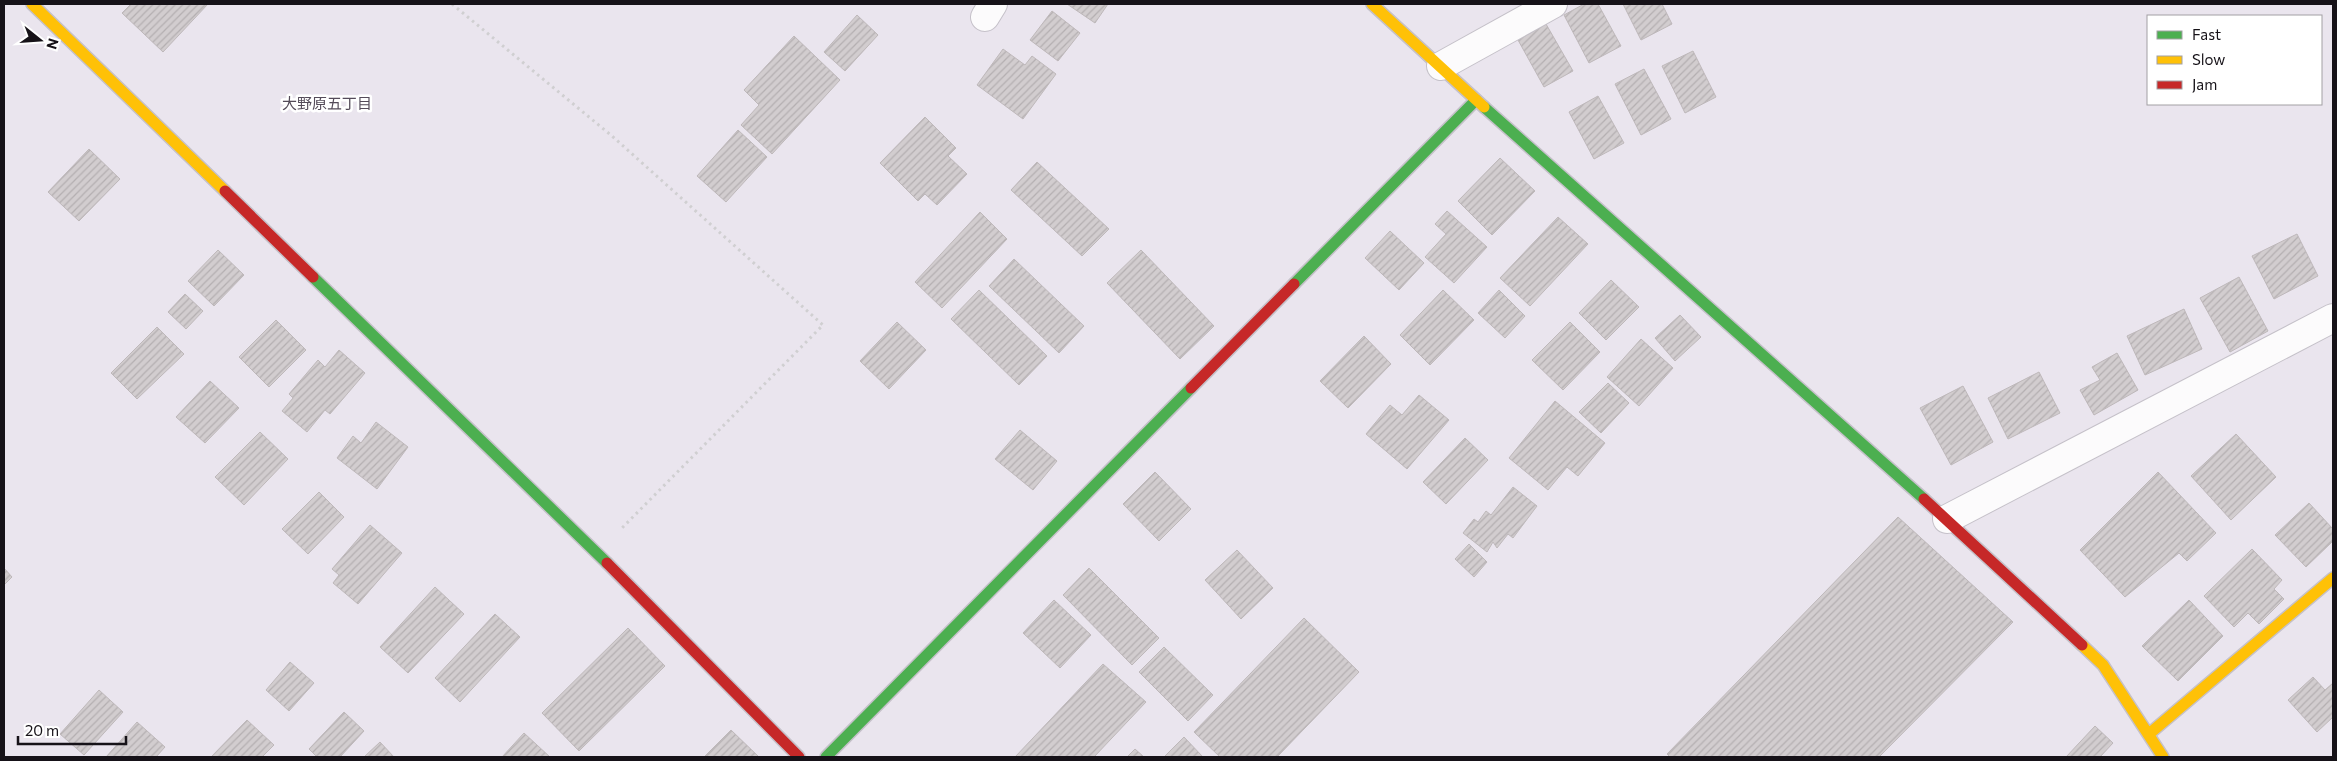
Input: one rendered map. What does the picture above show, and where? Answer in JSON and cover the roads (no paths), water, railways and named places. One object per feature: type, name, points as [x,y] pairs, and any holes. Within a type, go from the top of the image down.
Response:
[{"type":"street","points":[[32,4],[597,553],[799,757]]},
{"type":"street","points":[[1372,4],[1476,100],[1947,519],[2103,665],[2163,757]]},
{"type":"street","points":[[1441,66],[1553,4]]},
{"type":"street","points":[[826,757],[1476,100]]},
{"type":"street","points":[[1947,519],[2333,318]]},
{"type":"street","points":[[2149,734],[2333,578]]},
{"type":"district","name":"大野原五丁目","points":[[327,104]]}]
